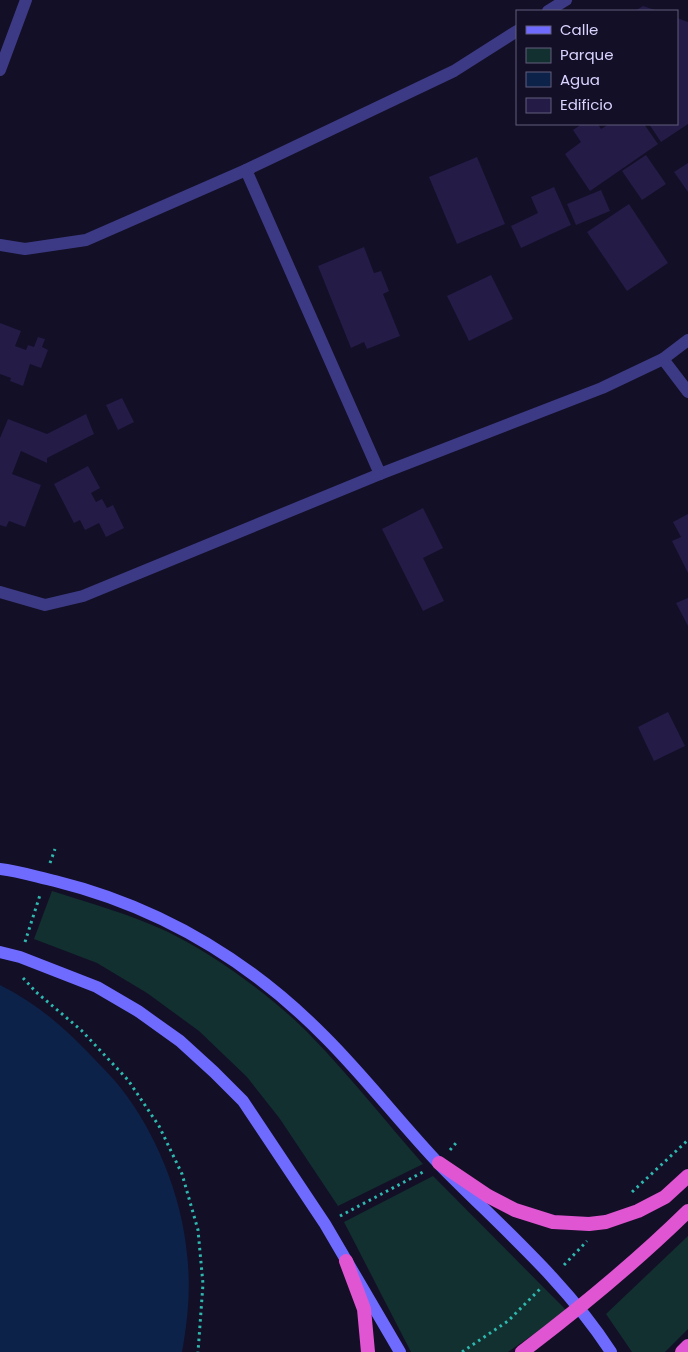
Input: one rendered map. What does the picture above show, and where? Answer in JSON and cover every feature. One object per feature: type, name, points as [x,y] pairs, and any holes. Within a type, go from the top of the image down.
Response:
[{"type":"highway","points":[[439,1163],[488,1196],[515,1210],[553,1222],[589,1224],[606,1222],[638,1211],[665,1197],[688,1176]]},
{"type":"highway","points":[[522,1352],[579,1308],[654,1244],[688,1211]]},
{"type":"highway","points":[[346,1261],[364,1309],[368,1352]]},
{"type":"highway","points":[[682,1352],[688,1346]]},
{"type":"main road","points":[[0,869],[85,888],[169,921],[210,944],[288,1001],[326,1038],[439,1163],[552,1278],[596,1329],[611,1352]]},
{"type":"main road","points":[[0,952],[97,987],[138,1011],[180,1041],[214,1072],[243,1101],[325,1224],[400,1352]]},
{"type":"street","points":[[0,70],[26,0]]},
{"type":"street","points":[[550,10],[566,0]]},
{"type":"street","points":[[0,245],[25,249],[86,240],[246,170],[454,72],[516,32]]},
{"type":"street","points":[[246,170],[380,474]]},
{"type":"street","points":[[0,592],[45,606],[83,596],[380,474],[602,388],[663,359],[688,340]]},
{"type":"street","points":[[663,359],[688,392]]},
{"type":"path","points":[[55,849],[20,958],[13,967],[36,992],[81,1030],[128,1080],[159,1126],[182,1174],[198,1230],[203,1284],[198,1352]]},
{"type":"path","points":[[629,1196],[688,1140]]},
{"type":"path","points":[[325,1224],[439,1163],[456,1143]]},
{"type":"path","points":[[462,1352],[508,1321],[606,1222]]},
{"type":"green space","points":[[52,891],[124,914],[166,931],[204,952],[242,977],[279,1006],[310,1035],[423,1164],[338,1206],[280,1119],[247,1077],[199,1031],[147,993],[97,963],[34,939]]},
{"type":"green space","points":[[433,1176],[567,1311],[508,1352],[411,1352],[344,1222]]},
{"type":"green space","points":[[688,1236],[688,1329],[665,1352],[632,1352],[606,1314]]},
{"type":"water","points":[[0,985],[14,992],[64,1029],[109,1074],[133,1105],[156,1145],[173,1188],[184,1232],[187,1254],[189,1278],[188,1303],[182,1352],[0,1352]]},
{"type":"building","points":[[643,6],[655,10],[637,10]]},
{"type":"building","points":[[678,18],[688,22],[688,124],[661,142],[650,125],[678,125]]},
{"type":"building","points":[[580,125],[599,125],[601,129],[607,125],[645,125],[658,144],[590,191],[565,154],[581,142],[573,130]]},
{"type":"building","points":[[646,155],[666,184],[642,200],[622,171]]},
{"type":"building","points":[[477,157],[505,224],[457,244],[429,177]]},
{"type":"building","points":[[688,163],[688,192],[674,172]]},
{"type":"building","points":[[554,187],[571,225],[521,248],[511,226],[538,213],[531,197]]},
{"type":"building","points":[[601,190],[610,211],[576,225],[567,204]]},
{"type":"building","points":[[629,204],[668,263],[627,291],[587,232]]},
{"type":"building","points":[[364,247],[374,273],[381,271],[389,291],[383,294],[400,336],[367,349],[364,342],[351,348],[318,266]]},
{"type":"building","points":[[491,275],[513,319],[469,341],[447,296]]},
{"type":"building","points":[[0,323],[21,331],[15,346],[26,350],[28,345],[34,347],[38,337],[45,339],[42,347],[48,350],[41,368],[30,364],[23,386],[10,381],[11,378],[0,374]]},
{"type":"building","points":[[122,398],[134,422],[118,430],[106,405]]},
{"type":"building","points":[[86,414],[94,434],[47,458],[47,463],[21,451],[12,474],[41,485],[25,527],[9,521],[6,527],[0,525],[0,438],[8,419],[47,434]]},
{"type":"building","points":[[88,466],[100,488],[91,493],[96,502],[102,499],[107,508],[113,505],[124,528],[106,537],[99,523],[85,530],[80,520],[74,523],[54,484]]},
{"type":"building","points":[[423,508],[443,548],[423,558],[444,601],[423,611],[382,529]]},
{"type":"building","points":[[688,514],[688,573],[672,541],[681,537],[673,522]]},
{"type":"building","points":[[688,598],[688,626],[676,603]]},
{"type":"building","points":[[668,712],[685,746],[654,761],[638,727]]}]
